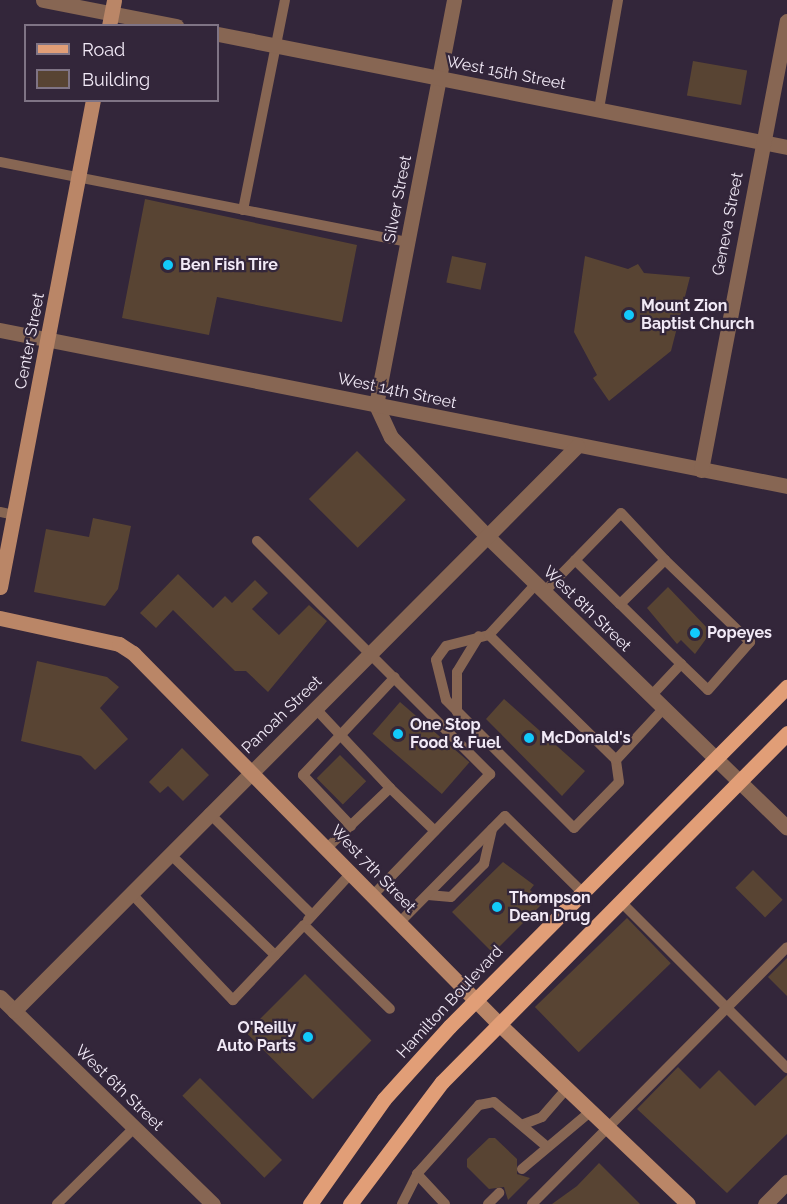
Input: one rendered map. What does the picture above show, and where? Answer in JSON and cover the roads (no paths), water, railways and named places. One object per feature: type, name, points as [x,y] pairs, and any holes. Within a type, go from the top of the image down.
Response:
[{"type":"main road","name":"Center Street","points":[[0,587],[7,514],[48,340],[93,102]]},
{"type":"main road","name":"West 7th Street","points":[[0,618],[119,644],[251,769],[498,1023],[688,1204]]},
{"type":"main road","name":"Hamilton Boulevard","points":[[310,1204],[384,1098],[475,1000],[787,687]]},
{"type":"main road","points":[[350,1204],[401,1130],[498,1023],[787,733]]},
{"type":"street","points":[[43,0],[166,24]]},
{"type":"street","name":"Silver Street","points":[[376,405],[454,0]]},
{"type":"street","name":"Geneva Street","points":[[701,470],[787,21]]},
{"type":"street","name":"West 15th Street","points":[[219,34],[787,147]]},
{"type":"street","name":"West 14th Street","points":[[0,330],[787,486]]},
{"type":"street","name":"West 8th Street","points":[[376,405],[391,437],[490,539],[786,824]]},
{"type":"street","name":"Panoah Street","points":[[14,1011],[251,769],[490,539],[577,446]]},
{"type":"street","name":"West 6th Street","points":[[0,998],[213,1204]]},
{"type":"street","points":[[765,1204],[787,1182]]},
{"type":"lane","points":[[243,210],[285,0]]},
{"type":"lane","points":[[598,110],[618,0]]},
{"type":"lane","points":[[0,162],[408,242]]},
{"type":"lane","points":[[457,712],[457,672],[484,635],[575,560],[621,513],[664,560],[750,642],[708,690],[575,560]]},
{"type":"lane","points":[[257,541],[490,774],[373,895]]},
{"type":"lane","points":[[620,604],[664,560]]},
{"type":"lane","points":[[484,635],[616,760],[619,782],[574,828],[457,712],[439,682],[436,660],[446,645],[484,635]]},
{"type":"lane","points":[[651,696],[681,664]]},
{"type":"lane","points":[[351,826],[322,798],[303,775],[342,735],[351,718],[395,677]]},
{"type":"lane","points":[[315,708],[390,788],[435,831]]},
{"type":"lane","points":[[616,760],[664,708]]},
{"type":"lane","points":[[353,768],[362,759]]},
{"type":"lane","points":[[327,848],[390,788]]},
{"type":"lane","points":[[209,813],[312,915]]},
{"type":"lane","points":[[400,922],[505,816],[582,892]]},
{"type":"lane","points":[[428,895],[451,897],[484,864],[492,829]]},
{"type":"lane","points":[[170,854],[274,955]]},
{"type":"lane","points":[[132,893],[233,1000],[352,872]]},
{"type":"lane","points":[[621,902],[787,1068]]},
{"type":"lane","points":[[304,925],[390,1009]]},
{"type":"lane","points":[[532,1204],[787,947]]},
{"type":"lane","points":[[524,1124],[542,1117],[567,1088]]},
{"type":"lane","points":[[402,1204],[417,1174],[479,1105],[494,1102],[524,1124],[546,1146]]},
{"type":"lane","points":[[522,1169],[546,1146],[591,1111]]},
{"type":"lane","points":[[57,1204],[134,1128]]},
{"type":"lane","points":[[417,1174],[445,1204]]},
{"type":"lane","points":[[488,1204],[500,1192]]},
{"type":"place","name":"Ben Fish Tire","points":[[168,265]]},
{"type":"place","name":"Mount Zion Baptist Church","points":[[629,315]]},
{"type":"place","name":"Popeyes","points":[[695,633]]},
{"type":"place","name":"One Stop Food & Fuel","points":[[398,734]]},
{"type":"place","name":"McDonald's","points":[[529,738]]},
{"type":"place","name":"Thompson Dean Drug","points":[[497,907]]},
{"type":"place","name":"O'Reilly Auto Parts","points":[[308,1037]]}]
